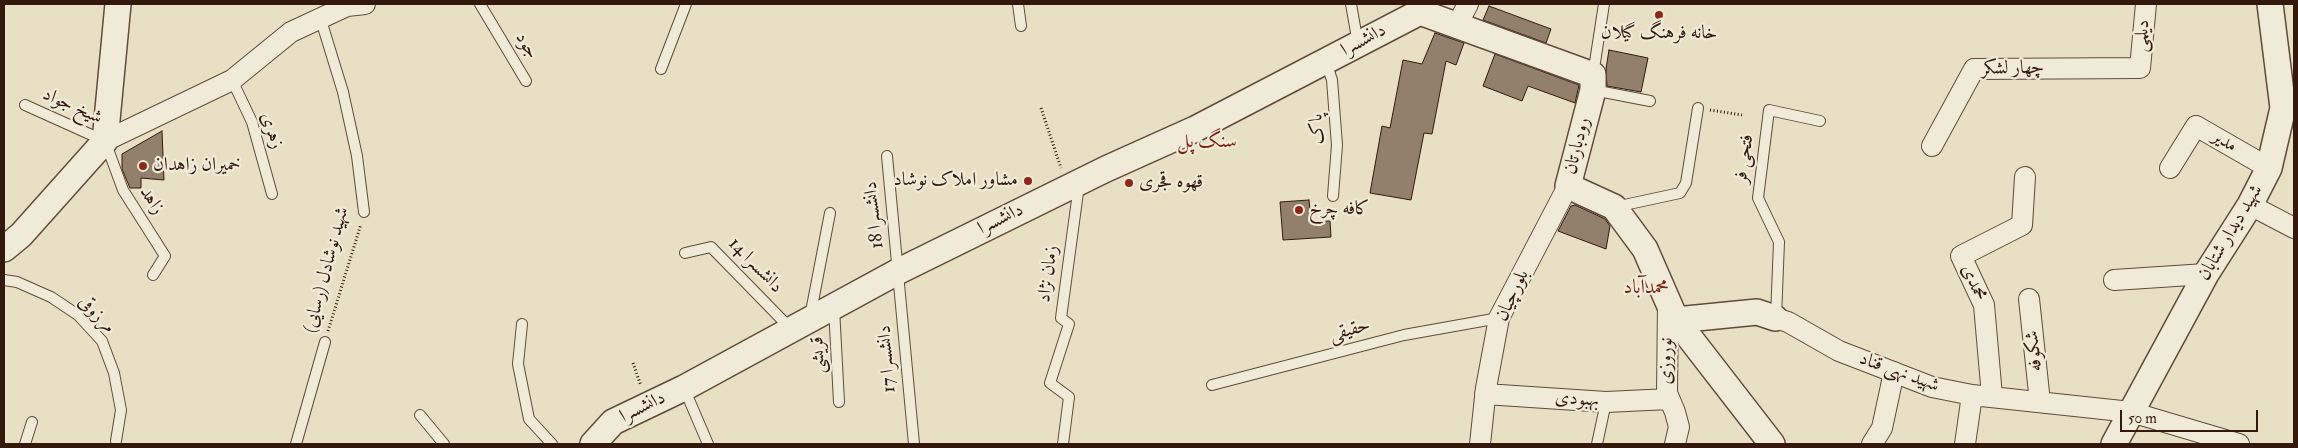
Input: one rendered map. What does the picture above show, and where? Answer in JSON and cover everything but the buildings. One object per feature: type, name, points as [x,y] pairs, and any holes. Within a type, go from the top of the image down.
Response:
[{"type":"street","points":[[104,141],[118,4]]},
{"type":"street","points":[[4,249],[21,236],[104,141],[232,80],[291,32],[320,17],[353,4]]},
{"type":"street","name":"شهید دیدار شتابان","points":[[2114,444],[2206,274],[2250,204],[2269,168],[2283,108],[2270,4]]},
{"type":"street","name":"دیلمی","points":[[2139,5],[2140,68]]},
{"type":"street","points":[[1421,8],[1463,15],[1593,83]]},
{"type":"street","name":"دانشسرا","points":[[594,444],[613,422],[684,388],[899,271],[1073,185],[1196,129],[1358,44],[1421,8]]},
{"type":"street","name":"چهار لشکر","points":[[1932,146],[1974,69],[2140,68]]},
{"type":"street","name":"رودبارتان","points":[[1593,83],[1568,186],[1614,208],[1645,249],[1672,312],[1772,444]]},
{"type":"street","name":"مدیر","points":[[2170,168],[2196,126],[2269,168]]},
{"type":"street","name":"محمدی","points":[[1992,396],[1984,305],[1961,256],[2022,225],[2025,176]]},
{"type":"street","name":"بلورچیان","points":[[1480,444],[1486,394],[1499,318],[1568,186]]},
{"type":"street","points":[[2250,204],[2294,228]]},
{"type":"street","points":[[2114,280],[2206,274]]},
{"type":"street","name":"شکوفه","points":[[2029,300],[2040,402]]},
{"type":"street","name":"شهید نهی قناد","points":[[1672,312],[1757,312],[1788,322],[1838,351],[1932,387],[1972,395],[2131,412],[2239,444]]},
{"type":"street","name":"نوروزی","points":[[1672,312],[1667,393],[1679,427],[1675,444]]},
{"type":"street","points":[[1872,444],[1882,428],[1894,372]]},
{"type":"street","name":"بهبودی","points":[[1486,394],[1606,402],[1670,399]]},
{"type":"street","points":[[1965,444],[1972,395]]},
{"type":"lane","name":"جود","points":[[480,4],[526,81]]},
{"type":"lane","points":[[660,69],[686,4]]},
{"type":"lane","points":[[1018,4],[1021,26]]},
{"type":"lane","points":[[1351,4],[1358,44]]},
{"type":"lane","points":[[1604,4],[1593,83],[1650,101]]},
{"type":"lane","name":"شهید نوشادل (رسایی)","points":[[320,17],[341,85],[353,138],[364,212]]},
{"type":"lane","name":"پاک","points":[[1326,61],[1332,80],[1337,145],[1333,196]]},
{"type":"lane","name":"زهری","points":[[232,80],[252,122],[272,194]]},
{"type":"lane","name":"شیخ جواد","points":[[25,105],[104,141]]},
{"type":"lane","points":[[1614,208],[1680,193],[1686,183],[1698,108]]},
{"type":"lane","name":"فتحی فر","points":[[1776,318],[1778,242],[1758,198],[1769,110],[1820,121]]},
{"type":"lane","name":"زاهد","points":[[104,141],[123,190],[166,256],[153,275]]},
{"type":"lane","name":"دانشسرا 18","points":[[886,156],[899,271]]},
{"type":"lane","name":"زمان نژاد","points":[[1063,444],[1069,397],[1050,383],[1069,324],[1061,318],[1073,185]]},
{"type":"lane","points":[[801,325],[830,213]]},
{"type":"lane","name":"دانشسرا 14","points":[[685,254],[711,247],[801,325]]},
{"type":"lane","name":"دانشسرا 17","points":[[899,271],[914,444]]},
{"type":"lane","name":"مرزوقی","points":[[4,280],[17,282],[51,297],[78,315],[102,341],[114,373],[121,410],[116,441]]},
{"type":"lane","name":"قریشی","points":[[834,307],[839,402]]},
{"type":"lane","name":"حقیقی","points":[[1212,385],[1404,335],[1499,318]]},
{"type":"lane","points":[[522,324],[518,364],[529,419],[552,444]]},
{"type":"lane","name":"شهید نوشادل (رسایی)","points":[[296,444],[325,342]]},
{"type":"lane","points":[[684,388],[708,444]]},
{"type":"lane","points":[[1597,444],[1606,402]]},
{"type":"lane","points":[[420,415],[444,444]]},
{"type":"lane","points":[[25,444],[32,422]]},
{"type":"path","points":[[1041,108],[1073,185]]},
{"type":"path","points":[[1698,108],[1742,115]]},
{"type":"path","name":"شهید نوشادل (رسایی)","points":[[325,342],[364,212]]},
{"type":"place","name":"خانه فرهنگ گیلان","points":[[1659,15]]},
{"type":"place","name":"خمیران زاهدان","points":[[143,166]]},
{"type":"place","name":"مشاور املاک نوشاد","points":[[1028,181]]},
{"type":"place","name":"قهوه قجری","points":[[1129,183]]},
{"type":"place","name":"کافه چرخ","points":[[1299,210]]},
{"type":"district","name":"سنگ پل","points":[[1207,143]]},
{"type":"district","name":"محمدآباد","points":[[1646,289]]}]
